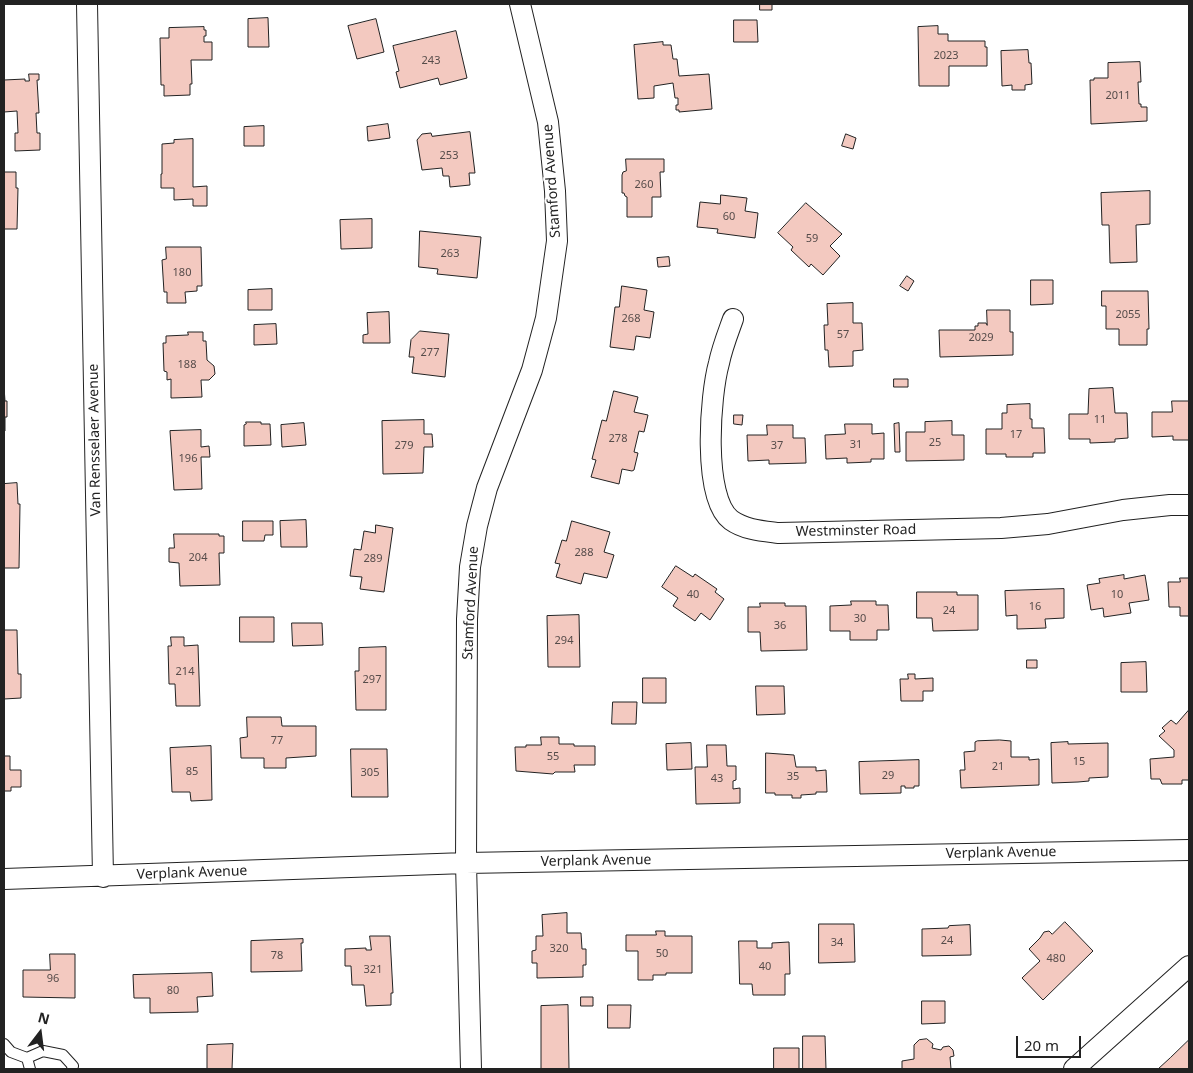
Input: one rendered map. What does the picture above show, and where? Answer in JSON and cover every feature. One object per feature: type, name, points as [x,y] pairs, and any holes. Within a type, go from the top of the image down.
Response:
[{"type":"street","name":"Van Rensselaer Avenue","points":[[87,4],[103,876]]},
{"type":"street","name":"Stamford Avenue","points":[[471,1069],[466,863],[470,566],[477,526],[487,488],[532,370],[546,318],[557,241],[555,191],[548,122],[520,4]]},
{"type":"street","name":"Westminster Road","points":[[733,319],[718,363],[713,393],[711,431],[714,484],[723,508],[731,519],[754,530],[779,533],[1001,528],[1048,524],[1123,510],[1189,505]]},
{"type":"street","name":"Verplank Avenue","points":[[4,879],[466,863],[1189,850]]},
{"type":"street","points":[[1074,1069],[1189,966]]},
{"type":"lane","points":[[4,1044],[11,1052],[27,1058],[42,1051],[63,1055],[73,1066],[72,1069]]},
{"type":"lane","points":[[27,1058],[30,1069]]},
{"type":"building","points":[[760,4],[772,4],[772,10],[760,10]]},
{"type":"building","points":[[268,18],[269,47],[248,47],[248,19]]},
{"type":"building","points":[[376,19],[384,52],[357,59],[348,26]]},
{"type":"building","points":[[734,20],[757,20],[758,42],[734,42]]},
{"type":"building","points":[[938,26],[938,34],[948,34],[948,41],[985,41],[985,47],[987,47],[987,66],[949,66],[949,86],[919,86],[918,27]]},
{"type":"building","points":[[204,27],[206,36],[204,36],[204,42],[212,42],[212,60],[191,60],[192,84],[190,84],[190,95],[164,96],[164,85],[161,85],[160,38],[169,38],[169,28]]},
{"type":"building","points":[[456,31],[467,78],[440,85],[438,78],[400,88],[396,72],[399,71],[393,46]]},
{"type":"building","points":[[663,42],[663,45],[671,45],[673,59],[677,59],[679,76],[709,74],[712,109],[679,112],[679,110],[676,110],[678,98],[675,98],[673,83],[654,86],[654,98],[638,99],[634,45]]},
{"type":"building","points":[[1028,50],[1032,84],[1025,85],[1025,90],[1012,90],[1012,85],[1002,86],[1001,51]]},
{"type":"building","points":[[1140,62],[1141,82],[1138,82],[1139,104],[1141,104],[1141,107],[1147,107],[1147,121],[1091,124],[1090,80],[1094,80],[1094,78],[1108,78],[1108,63]]},
{"type":"building","points":[[29,74],[39,74],[39,80],[37,80],[39,113],[36,113],[37,133],[40,133],[40,150],[15,151],[15,133],[18,133],[17,111],[4,112],[4,80],[25,79],[25,81],[29,81]]},
{"type":"building","points":[[388,124],[390,138],[368,141],[367,127]]},
{"type":"building","points":[[264,126],[264,146],[244,146],[244,127]]},
{"type":"building","points":[[470,132],[475,173],[469,173],[470,185],[450,187],[449,176],[443,176],[442,168],[422,170],[417,140],[422,134],[431,133],[432,136]]},
{"type":"building","points":[[846,134],[856,138],[853,149],[842,146]]},
{"type":"building","points":[[193,139],[193,187],[207,186],[207,206],[193,206],[193,199],[174,200],[174,188],[161,188],[162,144],[174,143],[174,140]]},
{"type":"building","points":[[626,159],[664,159],[664,172],[660,172],[661,197],[652,197],[652,217],[627,217],[627,197],[622,193],[622,175],[626,171]]},
{"type":"building","points":[[4,172],[16,172],[16,188],[18,188],[17,229],[4,229]]},
{"type":"building","points":[[1150,191],[1150,224],[1136,225],[1137,262],[1110,263],[1109,225],[1102,225],[1101,193]]},
{"type":"building","points":[[721,195],[747,198],[745,211],[758,213],[755,238],[717,233],[718,229],[697,227],[700,202],[720,204]]},
{"type":"building","points":[[806,203],[842,234],[830,246],[840,256],[823,275],[811,264],[809,267],[791,250],[793,247],[778,233]]},
{"type":"building","points":[[372,219],[372,248],[341,249],[340,220]]},
{"type":"building","points":[[420,231],[481,237],[477,278],[437,274],[438,269],[419,267]]},
{"type":"building","points":[[166,247],[201,247],[202,286],[197,286],[197,291],[185,292],[186,303],[167,303],[167,292],[164,292],[162,260],[166,259]]},
{"type":"building","points":[[669,257],[670,266],[658,267],[657,258]]},
{"type":"building","points":[[907,276],[914,281],[908,291],[900,286]]},
{"type":"building","points":[[1031,280],[1053,280],[1053,304],[1031,305]]},
{"type":"building","points":[[622,286],[647,290],[644,310],[654,312],[650,338],[636,336],[634,350],[610,347],[615,307],[619,307]]},
{"type":"building","points":[[272,289],[272,310],[248,310],[248,290]]},
{"type":"building","points":[[1102,291],[1148,291],[1149,329],[1147,329],[1147,345],[1119,345],[1119,329],[1106,329],[1106,306],[1102,306]]},
{"type":"building","points":[[853,303],[853,323],[862,323],[863,350],[853,351],[853,366],[829,367],[828,350],[825,350],[824,325],[828,325],[827,304]]},
{"type":"building","points":[[987,310],[1010,310],[1010,332],[1013,332],[1013,355],[940,357],[939,330],[975,330],[975,326],[978,326],[978,323],[986,323],[987,325]]},
{"type":"building","points":[[389,312],[390,343],[363,343],[363,335],[368,334],[367,313]]},
{"type":"building","points":[[276,324],[277,344],[254,345],[254,325]]},
{"type":"building","points":[[420,331],[449,334],[445,377],[412,373],[414,357],[409,357],[411,340]]},
{"type":"building","points":[[188,332],[203,332],[203,341],[206,341],[207,360],[214,366],[215,374],[209,380],[201,380],[202,397],[171,398],[171,379],[167,380],[167,372],[164,371],[163,343],[166,343],[166,336],[188,335]]},
{"type":"building","points":[[894,379],[908,379],[908,387],[894,387]]},
{"type":"building","points":[[4,387],[5,401],[7,401],[5,431],[4,431]]},
{"type":"building","points":[[1113,388],[1115,413],[1127,413],[1128,438],[1115,439],[1115,442],[1090,443],[1090,439],[1069,439],[1069,414],[1088,414],[1089,389]]},
{"type":"building","points":[[614,391],[638,397],[634,412],[648,415],[644,432],[639,431],[634,452],[638,453],[634,470],[622,469],[619,484],[591,477],[596,460],[592,459],[602,420],[606,421]]},
{"type":"building","points":[[1172,401],[1189,401],[1189,440],[1173,440],[1173,436],[1152,437],[1152,412],[1172,412]]},
{"type":"building","points":[[1030,404],[1032,428],[1044,428],[1045,453],[1033,453],[1033,457],[1006,457],[1006,454],[986,454],[986,429],[1002,429],[1002,413],[1007,413],[1007,405]]},
{"type":"building","points":[[734,415],[743,415],[742,425],[734,424]]},
{"type":"building","points":[[424,420],[424,434],[432,434],[433,447],[424,447],[423,473],[383,474],[382,421]]},
{"type":"building","points":[[952,421],[952,435],[964,435],[964,460],[906,461],[906,432],[925,432],[925,422]]},
{"type":"building","points":[[246,422],[270,424],[271,445],[244,446],[244,425]]},
{"type":"building","points":[[304,423],[306,445],[282,447],[281,425]]},
{"type":"building","points":[[899,423],[900,452],[895,452],[894,424]]},
{"type":"building","points":[[845,424],[872,424],[872,434],[884,433],[884,459],[871,459],[871,462],[847,463],[847,458],[826,459],[825,435],[845,434]]},
{"type":"building","points":[[767,425],[793,425],[793,438],[805,438],[806,463],[769,464],[769,460],[748,461],[747,435],[767,435]]},
{"type":"building","points":[[201,430],[201,447],[209,446],[210,457],[201,457],[202,489],[174,490],[170,431]]},
{"type":"building","points":[[17,483],[18,504],[20,504],[19,568],[4,568],[4,484]]},
{"type":"building","points":[[306,520],[307,547],[281,547],[280,521]]},
{"type":"building","points":[[243,521],[273,521],[273,535],[265,535],[264,541],[243,541]]},
{"type":"building","points":[[572,521],[610,532],[604,552],[614,555],[607,578],[584,573],[581,584],[556,577],[560,564],[555,563],[562,540],[566,541]]},
{"type":"building","points":[[376,525],[393,528],[384,592],[360,589],[362,577],[350,576],[354,549],[361,550],[364,531],[375,533]]},
{"type":"building","points":[[174,534],[219,534],[219,536],[224,536],[224,553],[219,553],[220,585],[180,586],[179,563],[169,562],[169,548],[174,548]]},
{"type":"building","points":[[676,566],[693,577],[695,574],[717,589],[715,592],[724,599],[710,620],[701,613],[695,621],[673,606],[678,598],[662,587]]},
{"type":"building","points":[[1124,575],[1124,579],[1145,575],[1149,600],[1129,603],[1131,613],[1104,617],[1103,608],[1091,610],[1087,585],[1100,583],[1099,579]]},
{"type":"building","points":[[1180,578],[1189,578],[1189,616],[1180,616],[1180,607],[1169,607],[1168,582],[1180,582]]},
{"type":"building","points":[[1064,589],[1064,618],[1045,619],[1046,628],[1017,629],[1017,615],[1006,616],[1005,591]]},
{"type":"building","points":[[917,592],[957,592],[957,595],[978,595],[978,630],[933,631],[932,618],[917,618]]},
{"type":"building","points":[[851,601],[876,601],[876,605],[888,605],[889,630],[877,630],[877,640],[850,640],[850,631],[830,631],[830,606],[851,605]]},
{"type":"building","points":[[760,603],[785,603],[785,606],[806,606],[807,650],[761,651],[760,632],[748,632],[748,607],[760,607]]},
{"type":"building","points":[[579,615],[580,667],[548,667],[547,616]]},
{"type":"building","points":[[240,617],[274,617],[274,642],[240,642]]},
{"type":"building","points":[[292,623],[322,623],[323,645],[293,646]]},
{"type":"building","points":[[4,630],[17,630],[18,674],[21,674],[21,698],[4,699]]},
{"type":"building","points":[[171,637],[184,637],[184,646],[198,645],[200,706],[176,706],[175,684],[169,684],[168,646],[171,646]]},
{"type":"building","points":[[386,647],[386,710],[356,710],[355,671],[359,671],[359,648]]},
{"type":"building","points":[[1027,660],[1037,660],[1037,668],[1027,668]]},
{"type":"building","points":[[1146,662],[1147,692],[1121,692],[1121,663]]},
{"type":"building","points":[[908,674],[915,674],[915,679],[933,678],[933,691],[923,691],[923,701],[901,701],[900,679],[908,679]]},
{"type":"building","points":[[643,678],[666,678],[666,703],[643,703]]},
{"type":"building","points":[[756,686],[784,686],[785,714],[757,715]]},
{"type":"building","points":[[613,702],[637,702],[636,724],[612,724]]},
{"type":"building","points":[[1189,710],[1189,780],[1182,780],[1182,784],[1162,784],[1160,779],[1151,779],[1150,759],[1174,757],[1174,750],[1159,736],[1165,731],[1162,728],[1171,720],[1176,724]]},
{"type":"building","points":[[247,717],[281,717],[282,726],[316,726],[316,756],[286,758],[286,768],[264,768],[264,758],[241,758],[240,738],[247,737]]},
{"type":"building","points":[[541,737],[559,737],[559,744],[595,746],[595,765],[574,765],[575,772],[555,772],[553,774],[516,771],[515,747],[541,745]]},
{"type":"building","points":[[977,741],[1011,741],[1011,757],[1029,757],[1029,760],[1039,759],[1039,785],[961,788],[960,770],[965,770],[964,752],[975,751],[975,742]]},
{"type":"building","points":[[1068,742],[1068,744],[1108,743],[1108,777],[1089,778],[1089,781],[1052,783],[1051,743]]},
{"type":"building","points":[[691,743],[692,769],[667,770],[666,744]]},
{"type":"building","points":[[707,745],[726,745],[727,766],[736,766],[736,780],[733,781],[733,789],[740,788],[740,803],[696,804],[695,767],[707,767]]},
{"type":"building","points":[[211,746],[212,800],[191,801],[190,792],[172,792],[170,748]]},
{"type":"building","points":[[351,749],[387,749],[388,797],[352,797]]},
{"type":"building","points":[[766,753],[794,755],[796,767],[816,767],[816,771],[826,770],[827,792],[801,795],[801,798],[792,798],[792,795],[766,793]]},
{"type":"building","points":[[4,756],[10,756],[10,770],[21,770],[21,787],[11,787],[11,791],[4,791]]},
{"type":"building","points":[[919,760],[919,786],[905,788],[905,786],[901,786],[901,793],[860,794],[859,762]]},
{"type":"building","points":[[567,913],[567,933],[581,933],[582,949],[586,949],[586,965],[583,965],[583,977],[537,978],[537,963],[532,963],[532,951],[536,950],[536,936],[543,936],[542,915]]},
{"type":"building","points":[[1065,922],[1093,951],[1043,1000],[1022,978],[1040,961],[1029,949],[1044,932],[1049,931],[1052,934]]},
{"type":"building","points":[[819,924],[854,924],[855,962],[819,963]]},
{"type":"building","points":[[970,925],[971,955],[922,956],[922,929]]},
{"type":"building","points":[[656,931],[665,931],[665,936],[692,936],[692,973],[666,973],[666,975],[653,975],[653,980],[638,980],[638,951],[626,951],[626,935],[656,935]]},
{"type":"building","points":[[370,936],[390,936],[393,993],[391,993],[391,1005],[366,1006],[364,985],[352,985],[351,966],[345,966],[345,949],[366,948],[366,950],[371,950]]},
{"type":"building","points":[[303,939],[303,943],[301,943],[302,971],[251,972],[251,941]]},
{"type":"building","points":[[739,941],[757,941],[757,948],[772,948],[772,943],[789,942],[790,974],[785,974],[785,995],[753,995],[752,984],[740,984]]},
{"type":"building","points":[[50,954],[75,954],[75,998],[23,997],[23,970],[50,970]]},
{"type":"building","points":[[212,973],[213,996],[197,997],[198,1012],[150,1013],[150,998],[134,998],[133,975]]},
{"type":"building","points":[[581,997],[593,997],[593,1006],[581,1006]]},
{"type":"building","points":[[922,1001],[945,1001],[945,1023],[922,1024]]},
{"type":"building","points":[[568,1005],[569,1069],[541,1069],[541,1006]]},
{"type":"building","points":[[608,1005],[631,1005],[630,1028],[608,1028]]},
{"type":"building","points":[[803,1036],[825,1036],[826,1069],[803,1069]]},
{"type":"building","points":[[927,1039],[933,1044],[932,1048],[941,1050],[943,1047],[949,1046],[953,1050],[954,1056],[950,1057],[951,1069],[902,1069],[902,1061],[914,1059],[914,1045],[919,1040]]},
{"type":"building","points":[[1189,1040],[1189,1069],[1158,1069],[1170,1058]]},
{"type":"building","points":[[233,1044],[232,1069],[207,1069],[207,1045]]},
{"type":"building","points":[[774,1048],[799,1048],[799,1069],[774,1069]]}]
